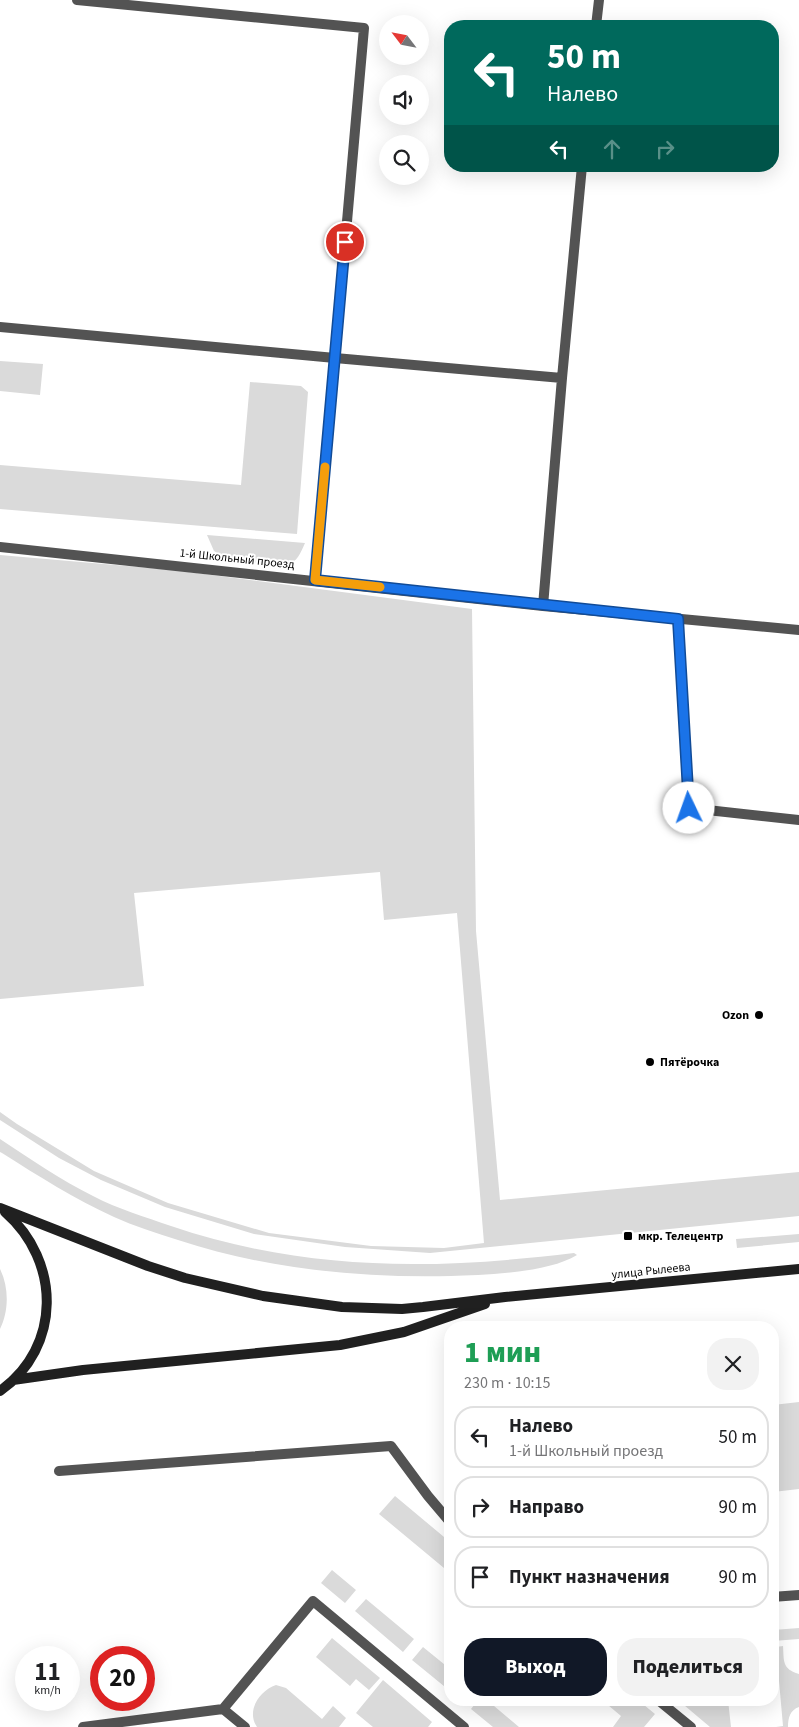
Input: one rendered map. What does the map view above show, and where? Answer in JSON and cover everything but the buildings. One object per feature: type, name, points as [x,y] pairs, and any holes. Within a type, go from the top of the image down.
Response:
[{"type":"main road","points":[[0,1208],[154,1268],[205,1283],[263,1296],[332,1306],[402,1309],[505,1297]]},
{"type":"main road","points":[[0,1208],[14,1220],[34,1247],[45,1279],[47,1296],[45,1321],[37,1346],[30,1360],[13,1380],[0,1391]]},
{"type":"main road","name":"улица Рылеева","points":[[505,1297],[799,1269]]},
{"type":"main road","points":[[13,1380],[82,1370],[340,1345],[404,1332],[505,1297]]},
{"type":"lane","points":[[77,0],[117,2],[364,28],[315,580]]},
{"type":"lane","points":[[596,20],[598,0]]},
{"type":"lane","points":[[543,606],[581,172]]},
{"type":"lane","points":[[0,327],[562,378]]},
{"type":"lane","name":"1-й Школьный проезд","points":[[0,547],[543,606],[799,630]]},
{"type":"lane","points":[[678,619],[689,808],[799,820]]},
{"type":"lane","points":[[59,1471],[391,1446],[444,1515]]},
{"type":"lane","points":[[779,1596],[799,1595]]},
{"type":"lane","points":[[83,1727],[115,1725],[223,1709],[313,1600],[464,1727]]},
{"type":"lane","points":[[665,1706],[691,1727]]},
{"type":"lane","points":[[223,1709],[245,1727]]},
{"type":"shaded area","points":[[0,361],[43,364],[40,395],[0,391]]},
{"type":"shaded area","points":[[250,382],[301,386],[308,392],[297,534],[0,509],[0,465],[241,485]]},
{"type":"shaded area","points":[[207,535],[305,543],[296,559],[286,566],[227,559],[214,551]]},
{"type":"shaded area","points":[[0,555],[173,570],[472,609],[476,931],[500,1200],[799,1172],[799,1216],[430,1253],[345,1247],[254,1234],[165,1207],[101,1180],[59,1158],[0,1120],[0,1112],[94,1171],[168,1203],[269,1233],[371,1246],[444,1248],[484,1243],[457,913],[384,920],[380,872],[134,893],[144,986],[0,999]]},
{"type":"shaded area","points":[[0,1139],[69,1183],[112,1205],[171,1226],[222,1241],[272,1252],[321,1259],[420,1264],[522,1259],[574,1253],[577,1255],[550,1266],[516,1272],[451,1276],[347,1273],[279,1265],[211,1250],[153,1232],[99,1210],[0,1152]]},
{"type":"shaded area","points":[[799,1234],[799,1242],[737,1248],[736,1239]]},
{"type":"shaded area","points":[[0,1269],[5,1283],[7,1299],[5,1315],[0,1329]]},
{"type":"shaded area","points":[[799,1402],[799,1489],[779,1491],[779,1404]]},
{"type":"shaded area","points":[[395,1496],[444,1537],[444,1568],[379,1514]]},
{"type":"shaded area","points":[[332,1570],[356,1590],[345,1603],[321,1583]]},
{"type":"shaded area","points":[[366,1599],[414,1639],[403,1652],[355,1611]]},
{"type":"shaded area","points":[[799,1628],[799,1639],[779,1641],[779,1630]]},
{"type":"shaded area","points":[[332,1638],[380,1678],[369,1690],[356,1679],[350,1686],[316,1657]]},
{"type":"shaded area","points":[[783,1646],[785,1664],[789,1670],[799,1674],[799,1707],[793,1710],[790,1715],[788,1727],[776,1727],[783,1726],[779,1681],[779,1647]]},
{"type":"shaded area","points":[[423,1647],[444,1664],[444,1686],[412,1660]]},
{"type":"shaded area","points":[[383,1680],[432,1722],[428,1727],[373,1727],[356,1713]]},
{"type":"shaded area","points":[[276,1685],[286,1688],[322,1719],[333,1706],[346,1718],[339,1727],[257,1727],[253,1715],[256,1702],[264,1692]]},
{"type":"shaded area","points":[[473,1706],[494,1706],[519,1727],[493,1727],[471,1709]]},
{"type":"shaded area","points":[[609,1706],[645,1706],[655,1714],[644,1727],[613,1727],[621,1716]]},
{"type":"shaded area","points":[[685,1706],[729,1706],[731,1727],[710,1727]]},
{"type":"slow traffic","points":[[325,467],[315,580],[380,587]]},
{"type":"place","name":"Ozon","points":[[759,1015]]},
{"type":"place","name":"Пятёрочка","points":[[650,1062]]},
{"type":"place","name":"мкр. Телецентр","points":[[628,1236]]},
{"type":"route","points":[[345,242],[315,580],[678,619],[689,808]]}]
